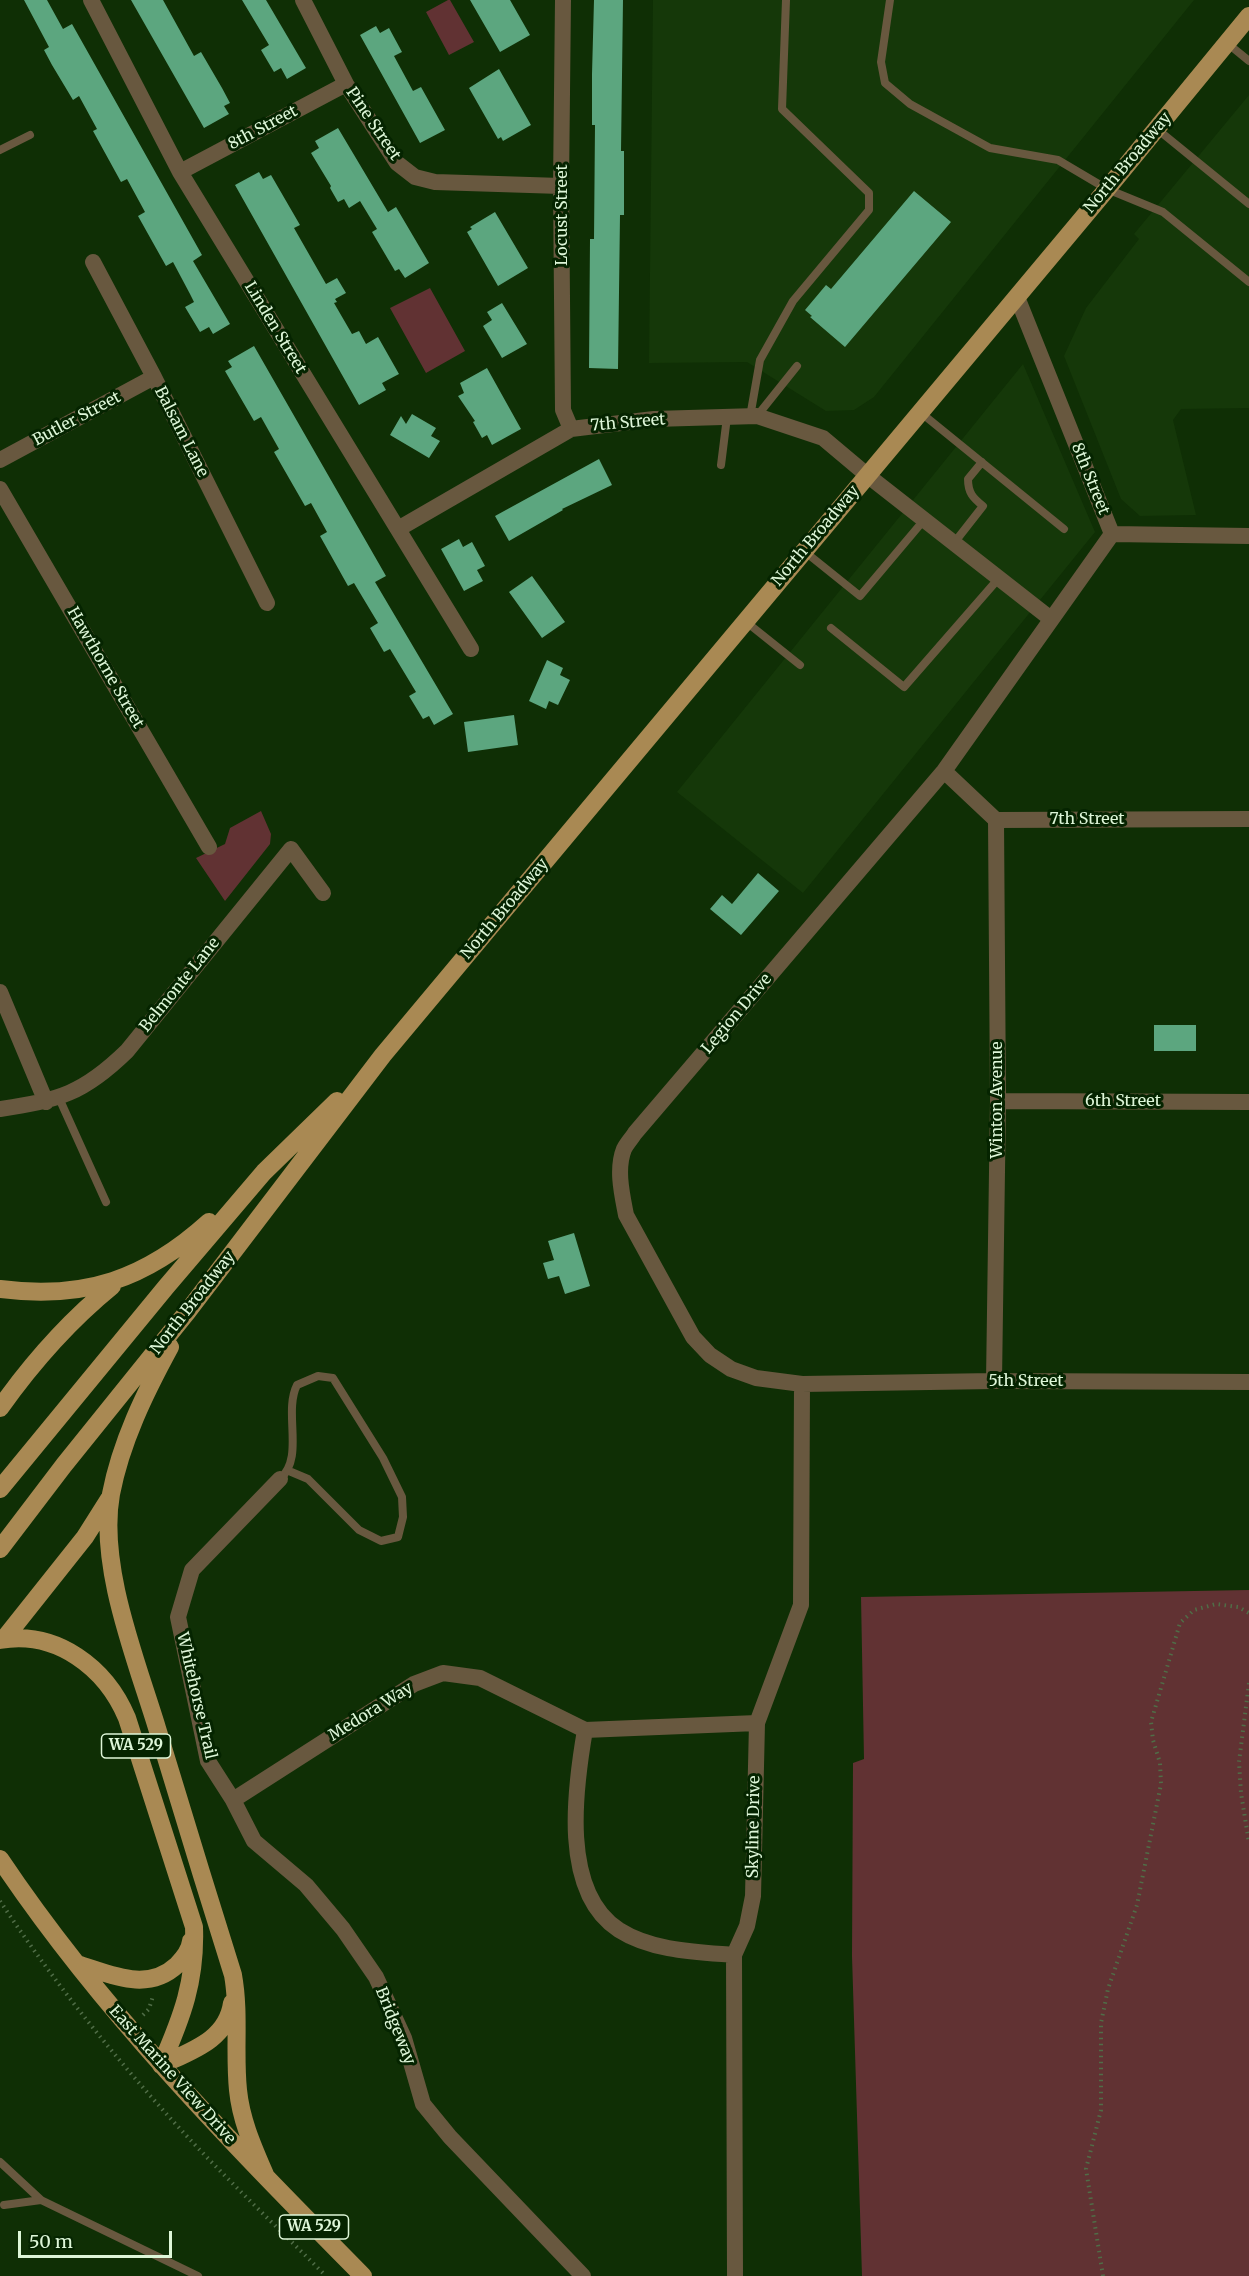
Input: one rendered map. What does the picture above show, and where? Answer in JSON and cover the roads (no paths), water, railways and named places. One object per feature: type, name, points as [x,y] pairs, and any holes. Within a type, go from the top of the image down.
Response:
[{"type":"main road","name":"North Broadway","points":[[0,1549],[71,1456],[188,1311],[382,1055],[1017,297],[1249,16]]},
{"type":"main road","name":"North Broadway","points":[[0,1489],[166,1287],[264,1173],[382,1055]]},
{"type":"main road","points":[[0,1289],[35,1293],[70,1292],[121,1279],[159,1261],[186,1243],[264,1173]]},
{"type":"main road","points":[[0,1408],[52,1342],[94,1301],[121,1279]]},
{"type":"main road","points":[[188,1311],[144,1399],[123,1451],[111,1494],[109,1537],[118,1594],[233,1975],[237,2018],[238,2092],[246,2126],[266,2177]]},
{"type":"main road","points":[[2,1640],[85,1537],[111,1494]]},
{"type":"main road","name":"WA 529","points":[[2,1640],[32,1640],[65,1649],[88,1664],[112,1688],[127,1718],[194,1927],[194,1957],[190,1989],[179,2025],[161,2065]]},
{"type":"main road","name":"East Marine View Drive","points":[[0,1859],[77,1964],[161,2065],[363,2276]]},
{"type":"main road","points":[[77,1964],[127,1980],[142,1981],[156,1977],[168,1972],[183,1959],[190,1948],[194,1927]]},
{"type":"main road","points":[[161,2065],[214,2038],[222,2029],[231,2010],[233,1975]]},
{"type":"street","name":"Linden Street","points":[[91,0],[180,172],[471,649]]},
{"type":"street","name":"Pine Street","points":[[303,0],[346,84],[397,163],[415,177],[435,182],[561,186]]},
{"type":"street","name":"Locust Street","points":[[563,0],[561,186],[563,410],[571,429]]},
{"type":"street","name":"8th Street","points":[[180,172],[346,84]]},
{"type":"street","name":"Balsam Lane","points":[[93,262],[154,377],[267,603]]},
{"type":"street","name":"8th Street","points":[[1017,297],[1112,534],[1249,536]]},
{"type":"street","name":"Butler Street","points":[[0,460],[154,377]]},
{"type":"street","name":"7th Street","points":[[398,529],[571,429],[654,419],[753,416],[824,438],[867,476]]},
{"type":"street","points":[[867,476],[1051,619]]},
{"type":"street","name":"Hawthorne Street","points":[[0,489],[209,847]]},
{"type":"street","name":"Legion Drive","points":[[802,1384],[756,1378],[731,1369],[710,1355],[693,1337],[626,1215],[621,1168],[624,1149],[635,1133],[944,771],[1112,534]]},
{"type":"street","points":[[944,771],[996,820]]},
{"type":"street","name":"7th Street","points":[[996,820],[1249,819]]},
{"type":"street","name":"Winton Avenue","points":[[994,1381],[998,1101],[996,820]]},
{"type":"street","name":"Belmonte Lane","points":[[0,1109],[52,1100],[80,1089],[105,1073],[127,1051],[291,849],[323,893]]},
{"type":"street","points":[[0,992],[52,1100]]},
{"type":"street","name":"6th Street","points":[[998,1101],[1249,1102]]},
{"type":"street","name":"5th Street","points":[[802,1384],[994,1381],[1249,1382]]},
{"type":"street","name":"Skyline Drive","points":[[735,2276],[734,1955],[747,1926],[753,1896],[757,1723],[801,1605],[802,1384]]},
{"type":"street","name":"Whitehorse Trail","points":[[233,1800],[208,1761],[178,1617],[192,1570],[284,1475]]},
{"type":"street","name":"Medora Way","points":[[233,1800],[414,1684],[443,1674],[480,1678],[585,1730],[757,1723]]},
{"type":"street","points":[[585,1730],[576,1781],[578,1864],[590,1898],[612,1925],[645,1941],[674,1950],[734,1955]]},
{"type":"street","name":"Bridgeway","points":[[233,1800],[254,1841],[306,1885],[343,1929],[376,1977],[404,2038],[423,2104],[450,2137],[583,2276]]},
{"type":"lane","points":[[753,416],[759,360],[793,301],[869,210],[869,193],[782,109],[786,0]]},
{"type":"lane","points":[[890,0],[881,62],[885,83],[910,104],[990,148],[1058,160],[1107,189],[1163,212],[1249,282]]},
{"type":"lane","points":[[1227,43],[1249,61]]},
{"type":"lane","points":[[1156,129],[1249,204]]},
{"type":"lane","points":[[0,150],[30,135]]},
{"type":"lane","points":[[753,416],[796,366]]},
{"type":"lane","points":[[920,412],[1064,529]]},
{"type":"lane","points":[[721,465],[727,417]]},
{"type":"lane","points":[[954,543],[983,506],[972,497],[968,489],[968,479],[982,462]]},
{"type":"lane","points":[[804,551],[860,596],[924,520]]},
{"type":"lane","points":[[831,628],[904,687],[999,578]]},
{"type":"lane","points":[[744,621],[800,664]]},
{"type":"lane","points":[[52,1100],[106,1202]]},
{"type":"lane","points":[[318,1376],[333,1378],[383,1458],[402,1497],[403,1517],[398,1537],[381,1541],[359,1530],[308,1479],[284,1475],[292,1455],[292,1395],[297,1384],[318,1376]]},
{"type":"lane","points":[[0,2162],[41,2200],[198,2276]]},
{"type":"lane","points":[[4,2205],[41,2200]]}]
